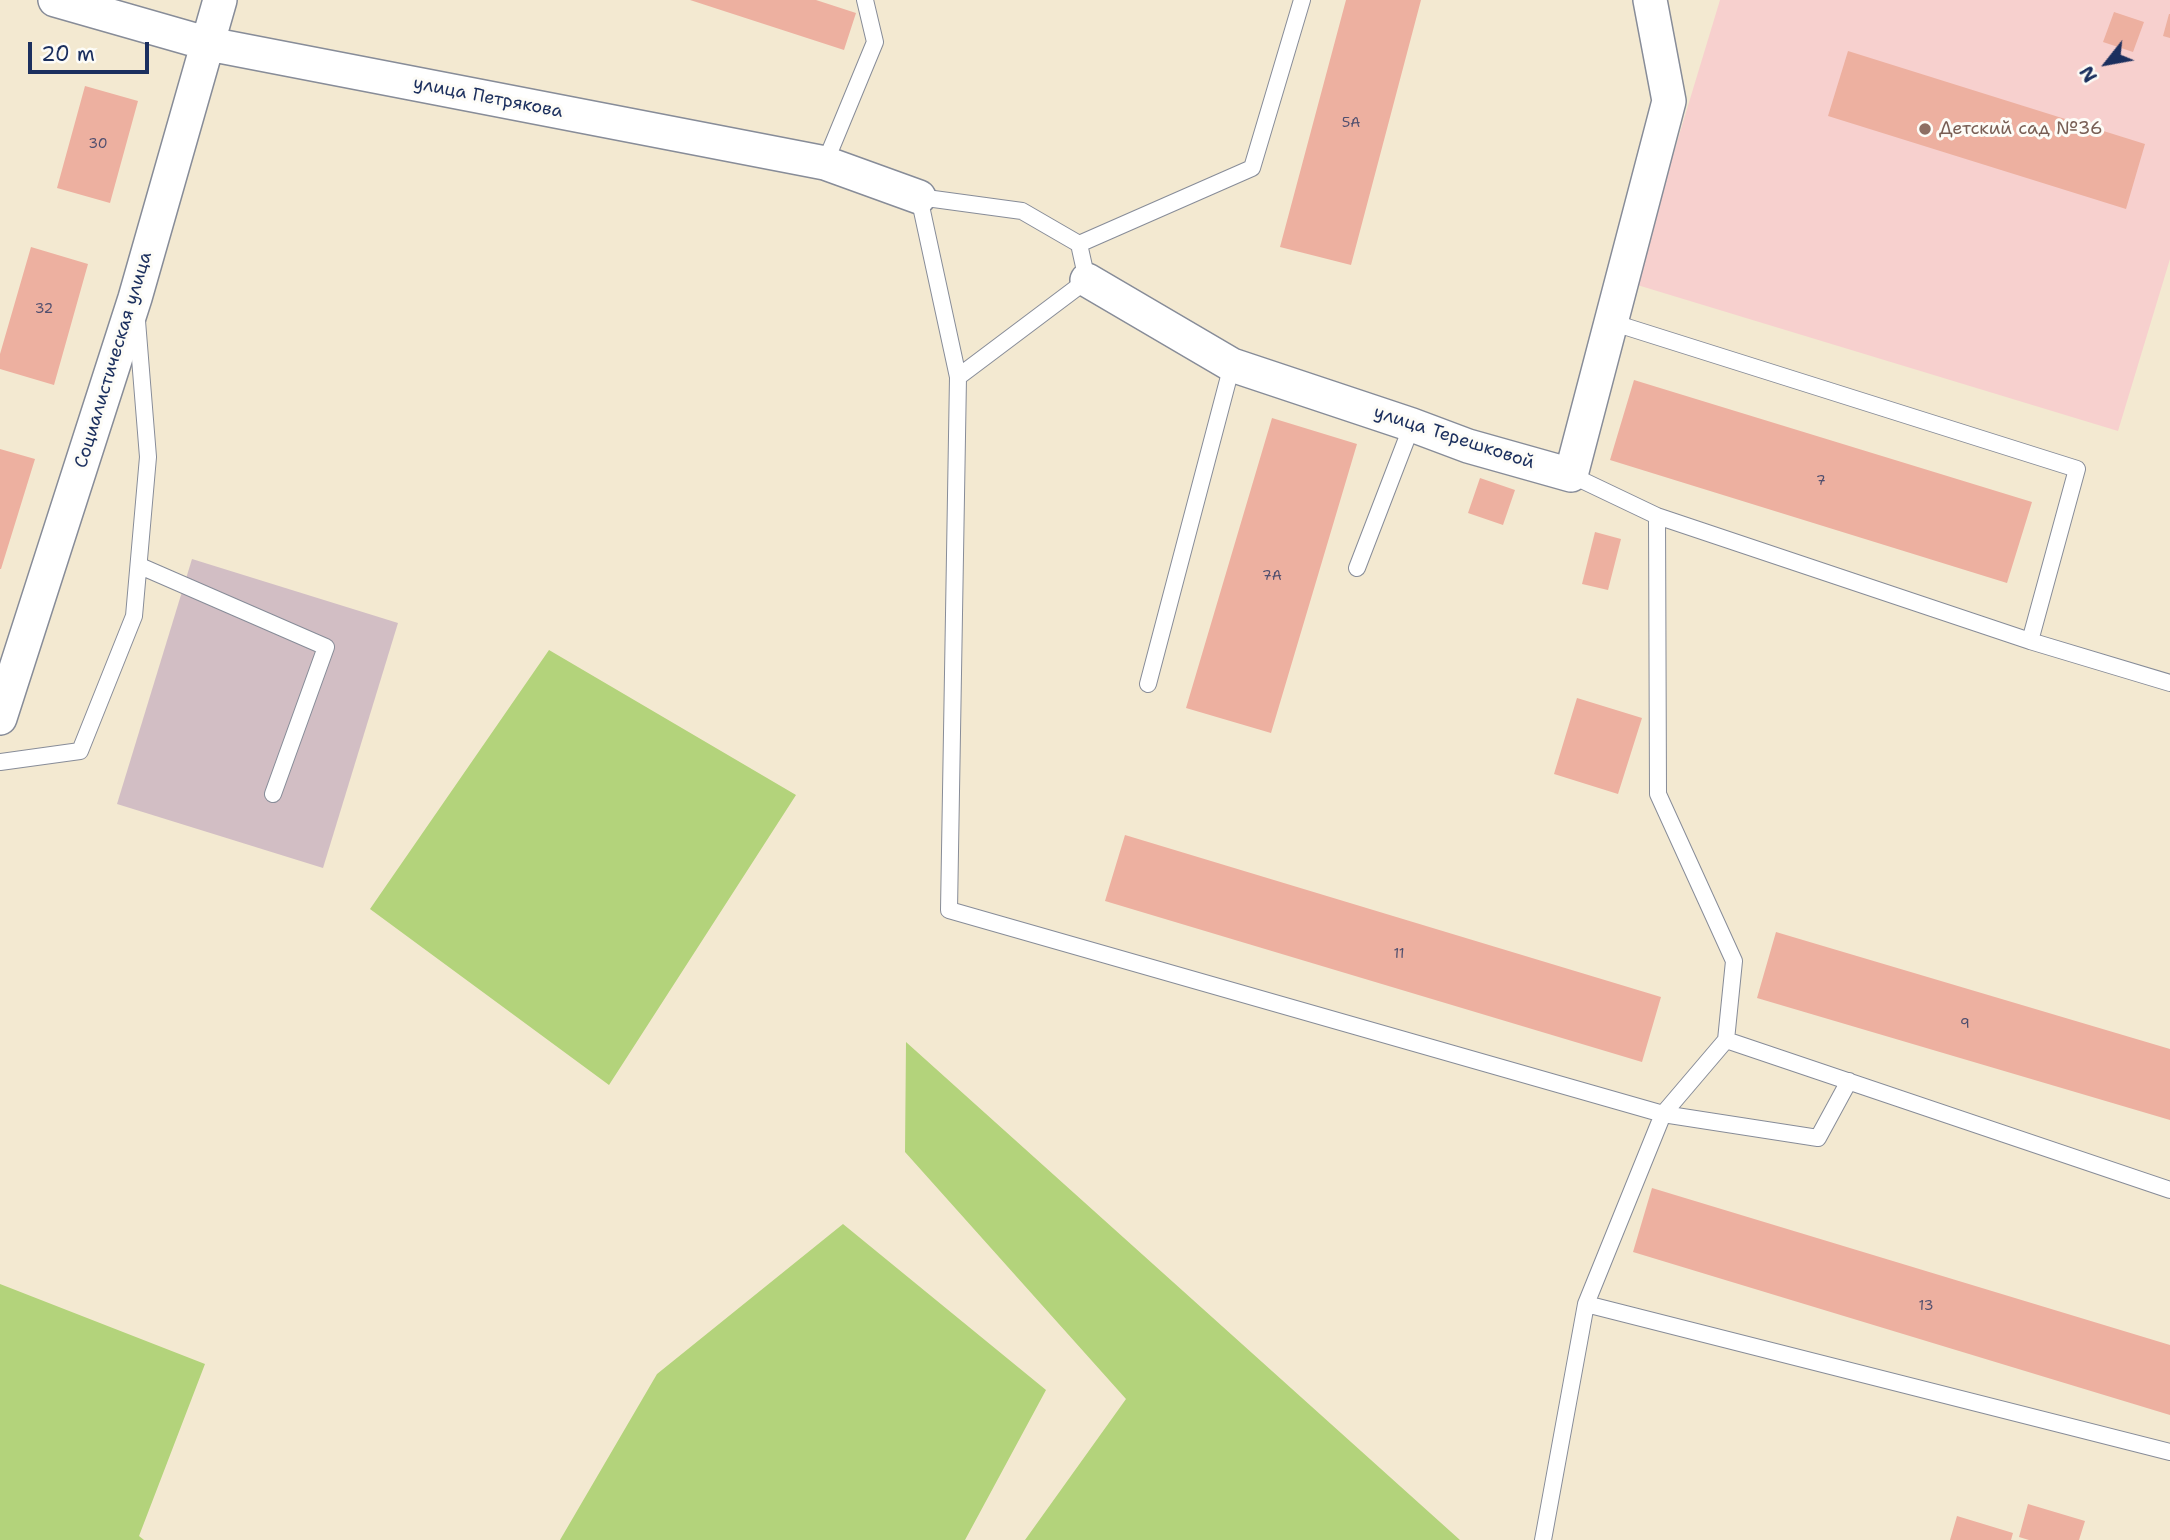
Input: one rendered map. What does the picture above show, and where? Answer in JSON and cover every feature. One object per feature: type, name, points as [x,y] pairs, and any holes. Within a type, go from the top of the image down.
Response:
[{"type":"street","name":"улица Петрякова","points":[[55,0],[209,44],[825,163],[919,197]]},
{"type":"street","name":"Социалистическая улица","points":[[0,718],[135,298],[220,0]]},
{"type":"street","points":[[1571,475],[1669,100],[1650,0]]},
{"type":"street","name":"улица Терешковой","points":[[1087,280],[1232,365],[1468,446],[1571,475]]},
{"type":"lane","points":[[825,163],[875,42],[865,0]]},
{"type":"lane","points":[[1079,244],[1252,168],[1302,0]]},
{"type":"lane","points":[[958,377],[1087,280],[1079,244],[1022,211],[919,197],[958,377],[948,910],[1663,1114],[1818,1138],[1849,1081]]},
{"type":"lane","points":[[0,762],[80,751],[134,616],[148,457],[135,298]]},
{"type":"lane","points":[[1611,322],[2077,469],[2030,642]]},
{"type":"lane","points":[[1148,684],[1232,365]]},
{"type":"lane","points":[[1357,568],[1412,425]]},
{"type":"lane","points":[[1571,475],[1657,516],[2030,642],[2170,683]]},
{"type":"lane","points":[[1543,1540],[1586,1304],[1663,1114],[1726,1040],[1734,961],[1658,794],[1657,516]]},
{"type":"lane","points":[[140,566],[326,647],[273,794]]},
{"type":"lane","points":[[1726,1040],[2170,1190]]},
{"type":"lane","points":[[1586,1304],[2170,1451]]},
{"type":"shaded area","name":"Детский сад №36","points":[[1720,0],[2170,0],[2170,259],[2118,431],[1634,284]]},
{"type":"shaded area","points":[[192,559],[398,623],[323,868],[117,804]]},
{"type":"green space","points":[[549,650],[796,795],[609,1085],[370,909]]},
{"type":"green space","points":[[906,1042],[1460,1540],[1025,1540],[1126,1399],[905,1152]]},
{"type":"green space","points":[[843,1224],[1046,1390],[965,1540],[560,1540],[657,1374]]},
{"type":"green space","points":[[0,1284],[205,1364],[139,1536],[144,1540],[0,1540]]},
{"type":"building","points":[[690,0],[816,0],[856,13],[844,50]]},
{"type":"building","points":[[1346,0],[1421,0],[1351,265],[1280,247]]},
{"type":"building","points":[[2114,12],[2144,22],[2133,52],[2103,42]]},
{"type":"building","points":[[2170,14],[2170,38],[2163,36]]},
{"type":"building","points":[[1848,51],[2145,144],[2126,209],[1828,116]]},
{"type":"building","points":[[85,86],[138,101],[110,203],[57,188]]},
{"type":"building","points":[[31,247],[88,264],[54,385],[0,369],[0,354]]},
{"type":"building","points":[[1634,380],[2032,502],[2007,583],[1610,460]]},
{"type":"building","points":[[1272,418],[1357,444],[1271,733],[1186,708]]},
{"type":"building","points":[[0,449],[35,459],[1,569],[0,569]]},
{"type":"building","points":[[1480,478],[1515,490],[1503,525],[1468,513]]},
{"type":"building","points":[[1595,532],[1621,539],[1608,590],[1582,584]]},
{"type":"building","points":[[1577,698],[1642,718],[1618,794],[1554,774]]},
{"type":"building","points":[[1125,835],[1661,997],[1642,1062],[1105,901]]},
{"type":"building","points":[[1776,932],[2170,1049],[2170,1120],[1757,998]]},
{"type":"building","points":[[1652,1188],[2170,1345],[2170,1415],[1633,1252]]},
{"type":"building","points":[[2028,1504],[2085,1521],[2079,1540],[2029,1540],[2019,1537]]},
{"type":"building","points":[[1957,1516],[2013,1533],[2011,1540],[1950,1540]]},
{"type":"place","name":"Детский сад №36","points":[[1925,129]]}]
